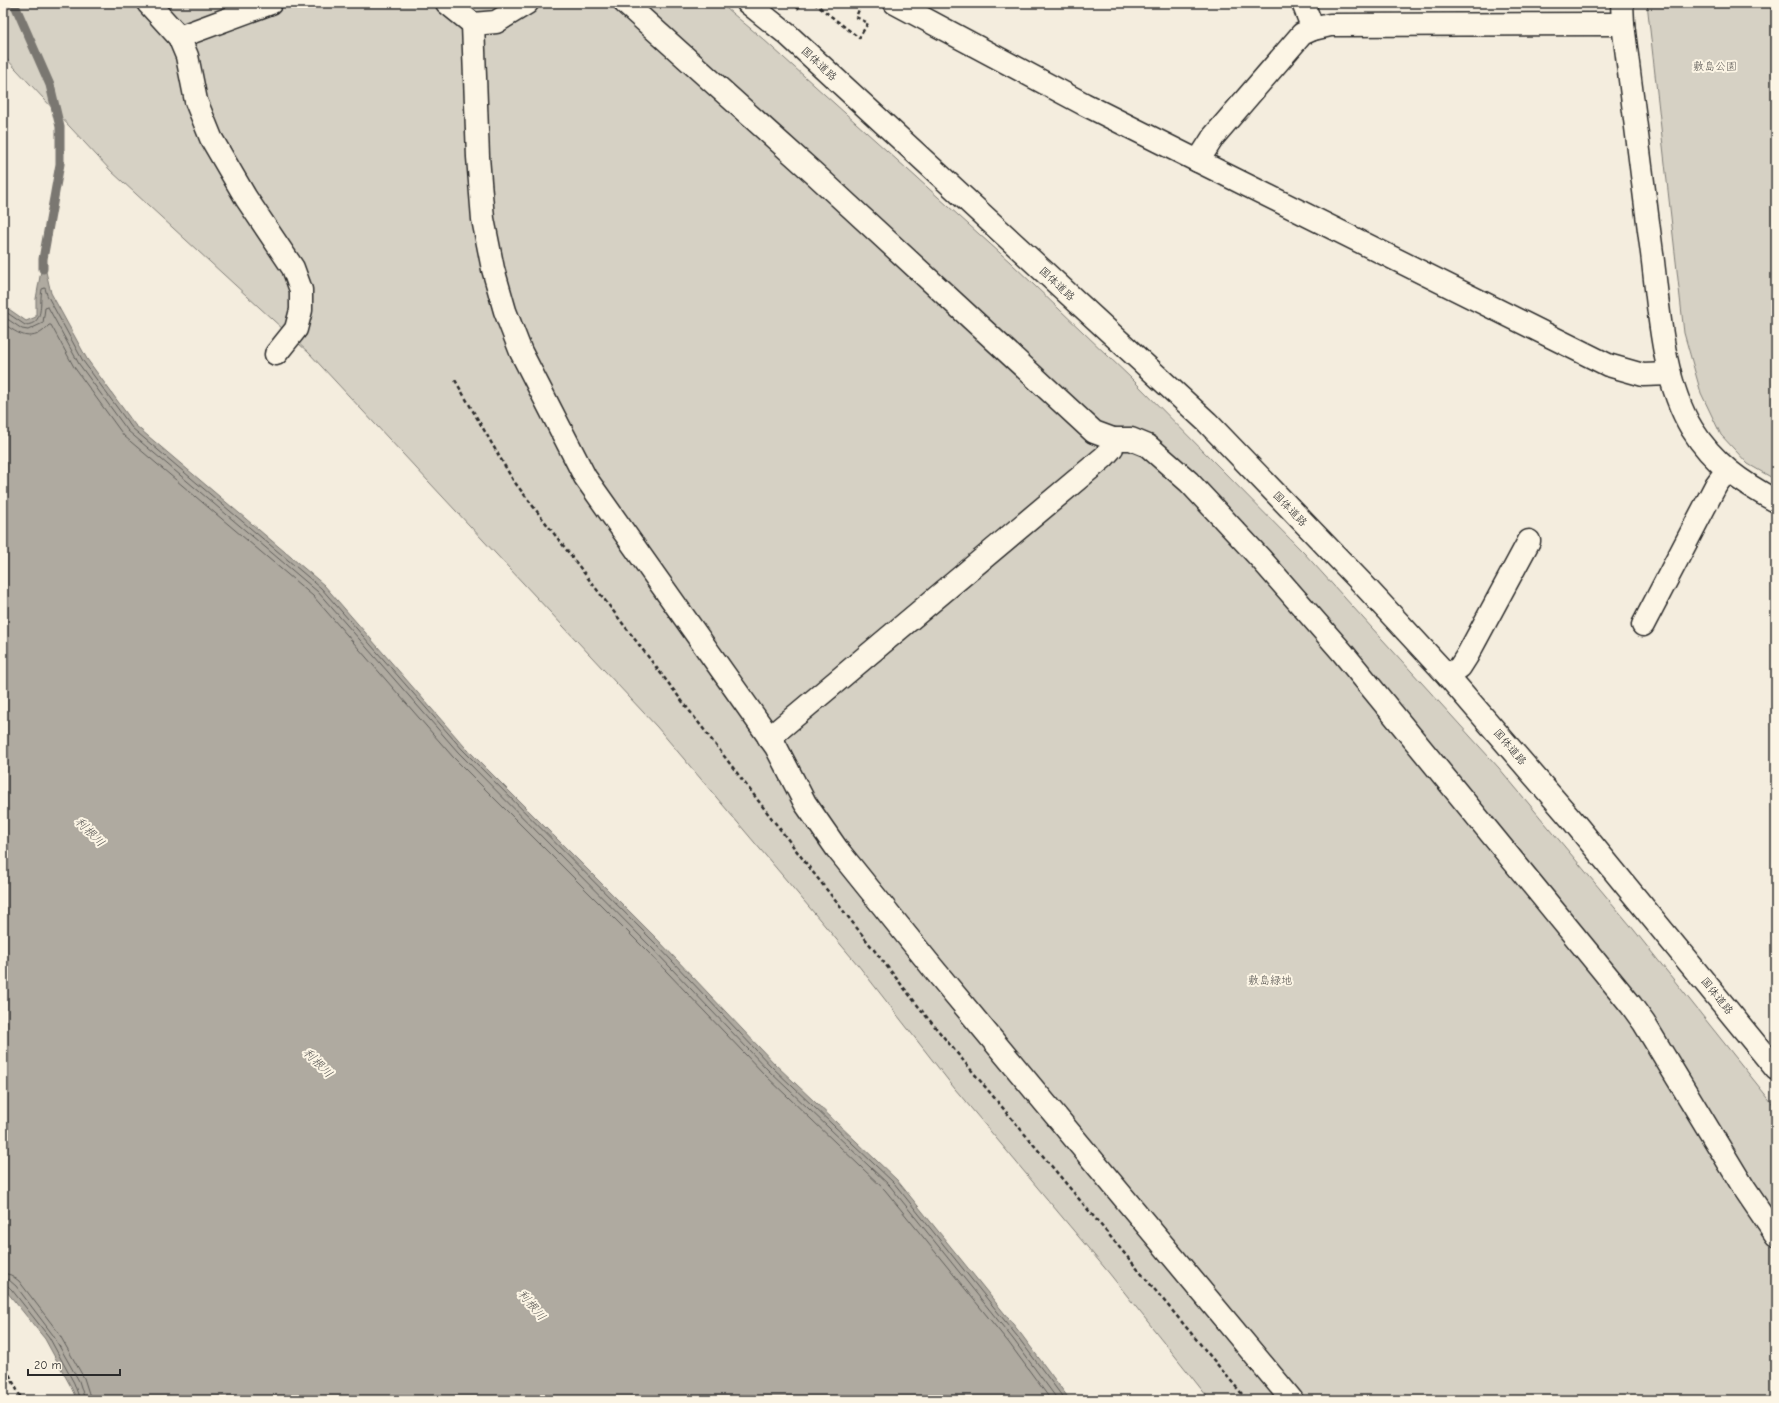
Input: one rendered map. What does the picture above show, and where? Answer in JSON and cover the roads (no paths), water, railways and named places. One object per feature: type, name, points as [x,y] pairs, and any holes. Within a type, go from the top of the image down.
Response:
[{"type":"street","points":[[148,3],[179,37],[187,56],[196,101],[211,138],[246,198],[293,268],[301,290],[301,310],[296,329],[276,354]]},
{"type":"street","points":[[179,37],[271,3]]},
{"type":"street","points":[[447,3],[473,24],[496,22],[527,3]]},
{"type":"street","points":[[625,3],[816,176],[1094,432],[1113,439],[1131,439],[1148,446],[1189,482],[1260,558],[1343,653],[1631,1005],[1644,1023],[1744,1188],[1776,1235]]},
{"type":"street","name":"国体道路","points":[[748,3],[788,35],[1207,422],[1361,582],[1448,676],[1573,821],[1776,1069]]},
{"type":"street","points":[[895,3],[1084,104],[1608,364],[1643,375],[1670,374]]},
{"type":"street","points":[[1303,3],[1313,29]]},
{"type":"street","points":[[1622,3],[1623,24],[1663,344],[1670,374],[1692,429],[1710,453],[1745,485],[1776,501]]},
{"type":"street","points":[[473,24],[478,157],[484,219],[493,269],[505,311],[521,352],[585,477],[776,747],[805,803],[837,849],[932,967],[1292,1400]]},
{"type":"street","points":[[1198,161],[1214,136],[1302,34],[1313,29],[1330,25],[1623,24]]},
{"type":"street","points":[[769,738],[1104,457],[1112,448],[1113,439]]},
{"type":"street","points":[[1643,625],[1716,485],[1727,470]]},
{"type":"street","points":[[1448,676],[1460,667],[1467,656],[1529,541]]},
{"type":"water","name":"利根川","points":[[43,259],[51,293],[87,359],[135,425],[324,585],[464,746],[659,941],[775,1064],[897,1180],[1021,1334],[1070,1400],[77,1400],[45,1339],[3,1287],[3,305],[26,321],[36,317],[36,299]]},
{"type":"waterway","points":[[14,3],[50,85],[60,127],[60,164],[43,259],[43,269]]},
{"type":"park label","name":"敷島公園","points":[[1715,66]]},
{"type":"park label","name":"敷島緑地","points":[[1270,980]]}]
